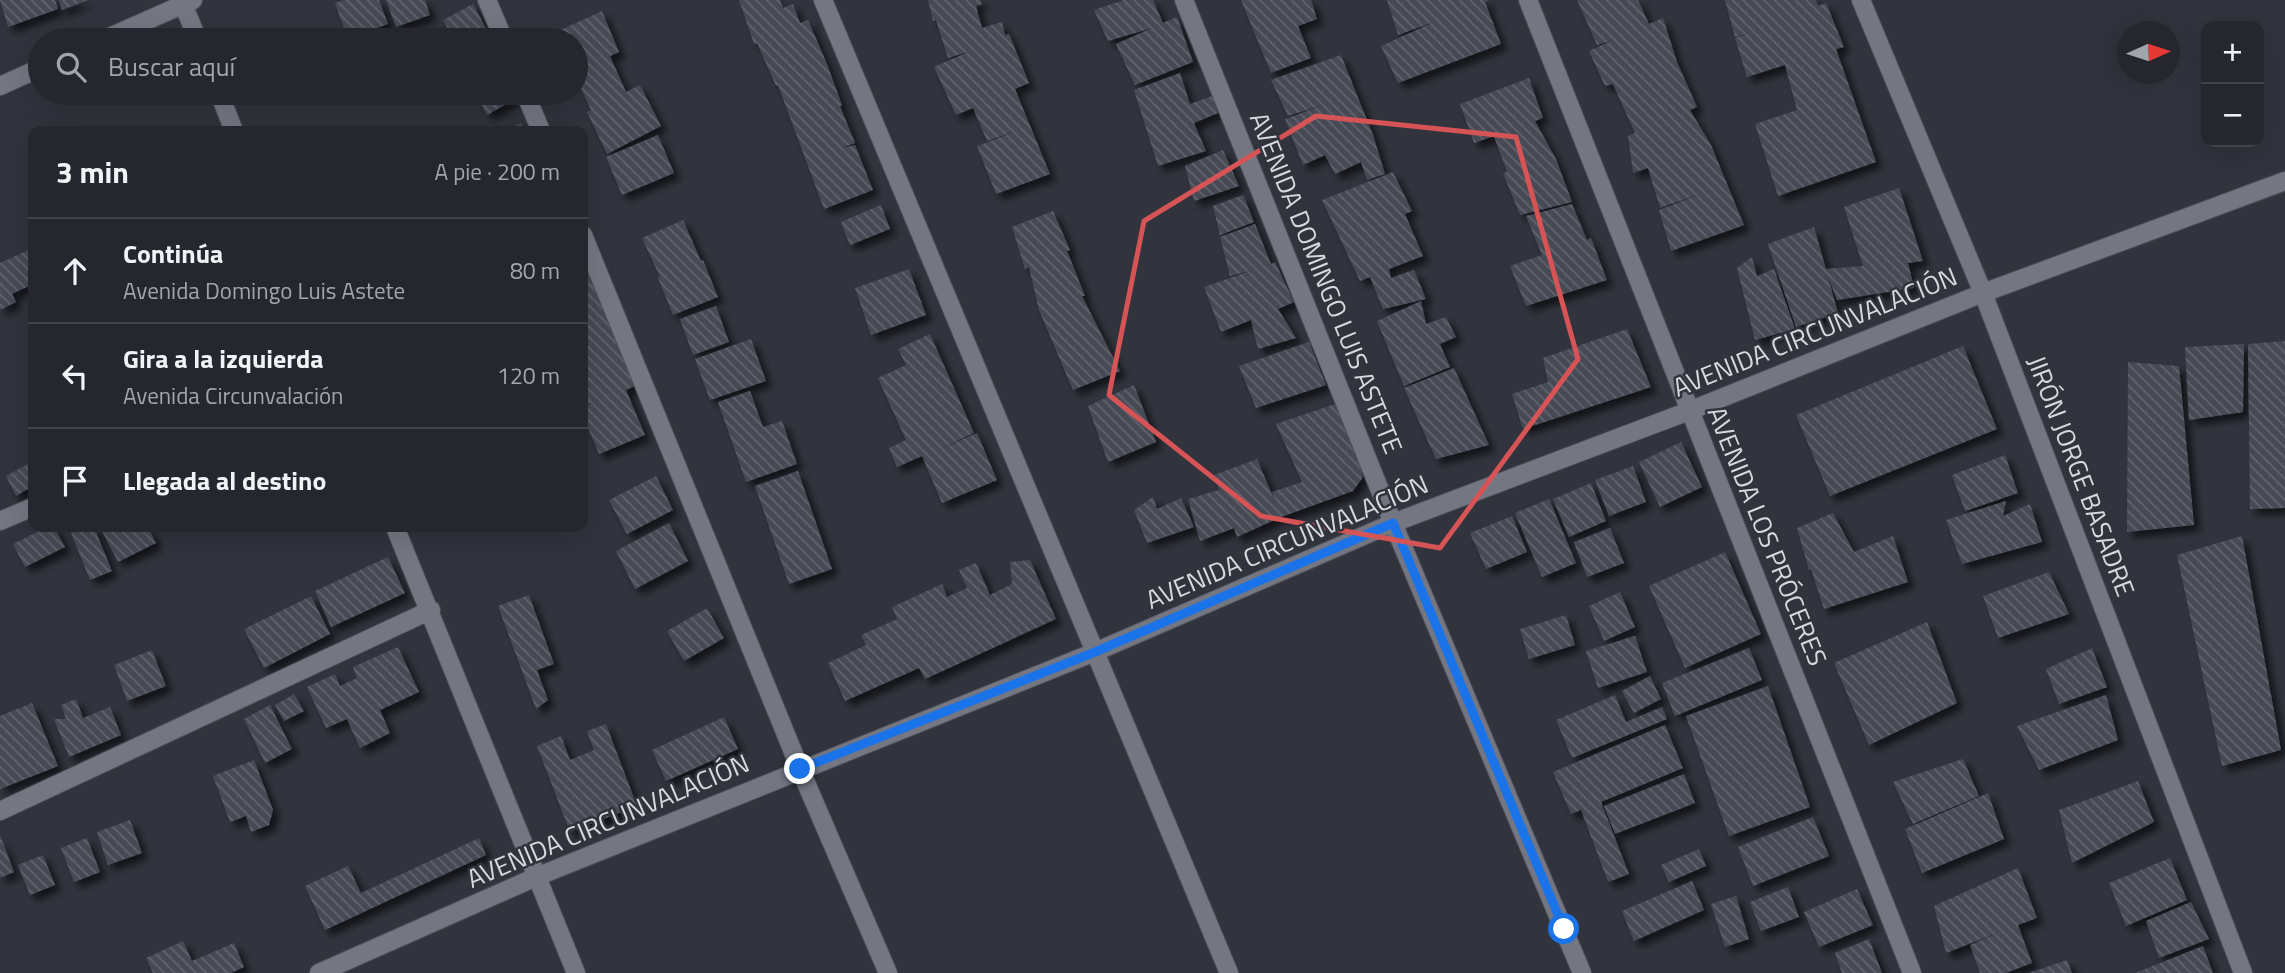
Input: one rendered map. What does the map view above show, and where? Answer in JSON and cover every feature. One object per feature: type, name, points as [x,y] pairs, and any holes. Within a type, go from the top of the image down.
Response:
[{"type":"street","points":[[487,0],[499,28]]},
{"type":"street","points":[[823,0],[1228,973]]},
{"type":"street","name":"AVENIDA DOMINGO LUIS ASTETE","points":[[1184,0],[1393,523],[1582,973]]},
{"type":"street","name":"AVENIDA LOS PRÓCERES","points":[[1528,0],[1912,973]]},
{"type":"street","name":"JIRÓN JORGE BASADRE","points":[[1861,0],[1983,293],[2243,973]]},
{"type":"street","points":[[122,28],[155,8],[188,2],[195,28]]},
{"type":"street","points":[[0,86],[28,73]]},
{"type":"street","points":[[224,105],[232,126]]},
{"type":"street","points":[[530,105],[539,126]]},
{"type":"street","name":"AVENIDA CIRCUNVALACIÓN","points":[[319,973],[536,877],[1095,652],[1393,523],[1689,411],[1983,293],[2285,181]]},
{"type":"street","points":[[588,247],[800,769],[888,973]]},
{"type":"street","points":[[0,521],[28,509]]},
{"type":"street","points":[[397,532],[576,973]]},
{"type":"street","points":[[0,811],[430,610]]},
{"type":"highlighted area","points":[[1316,116],[1516,137],[1578,359],[1440,548],[1261,516],[1109,395],[1144,221]]},
{"type":"building","points":[[0,0],[55,0],[58,9],[8,27]]},
{"type":"building","points":[[59,0],[88,0],[62,10]]},
{"type":"building","points":[[344,0],[379,0],[388,24],[377,28],[344,28],[335,3]]},
{"type":"building","points":[[386,0],[425,0],[430,15],[396,27]]},
{"type":"building","points":[[739,0],[780,0],[783,8],[793,4],[800,23],[808,20],[855,143],[842,148],[855,145],[873,190],[824,209],[778,85],[776,86],[757,43],[754,44]]},
{"type":"building","points":[[928,0],[980,0],[982,4],[976,6],[982,28],[1002,22],[1005,35],[1009,34],[1029,83],[1015,89],[1050,174],[996,194],[977,146],[1017,131],[987,141],[973,108],[956,115],[934,67],[968,52],[948,58],[936,20],[933,21]]},
{"type":"building","points":[[1124,0],[1153,0],[1163,23],[1177,17],[1193,62],[1135,85],[1116,44],[1152,28],[1108,41],[1094,10]]},
{"type":"building","points":[[1241,0],[1311,0],[1317,19],[1298,26],[1311,58],[1271,73]]},
{"type":"building","points":[[1387,0],[1490,0],[1485,2],[1501,44],[1398,83],[1381,46],[1434,22],[1398,35]]},
{"type":"building","points":[[1577,0],[1638,0],[1649,24],[1663,18],[1677,62],[1697,107],[1690,110],[1711,145],[1744,225],[1671,251],[1659,210],[1703,193],[1660,208],[1648,168],[1633,173],[1628,136],[1635,133],[1613,84],[1605,86],[1589,51],[1613,40],[1597,45]]},
{"type":"building","points":[[1725,0],[1816,0],[1818,6],[1826,3],[1844,47],[1836,49],[1876,162],[1778,196],[1755,124],[1797,110],[1785,65],[1747,77],[1735,38],[1749,33],[1735,37]]},
{"type":"building","points":[[473,4],[486,28],[447,28],[443,20]]},
{"type":"building","points":[[602,11],[619,52],[610,56],[626,92],[640,85],[661,126],[607,154],[587,112],[591,110],[588,103],[588,28],[565,28]]},
{"type":"building","points":[[1341,55],[1373,135],[1385,174],[1367,180],[1361,162],[1335,174],[1325,155],[1303,165],[1285,119],[1326,104],[1288,116],[1271,80]]},
{"type":"building","points":[[1180,73],[1190,104],[1215,95],[1218,113],[1194,123],[1206,151],[1158,166],[1134,90]]},
{"type":"building","points":[[1529,78],[1543,118],[1535,121],[1556,159],[1572,202],[1520,215],[1503,173],[1507,172],[1494,136],[1474,143],[1460,104]]},
{"type":"building","points":[[482,105],[504,105],[487,115]]},
{"type":"building","points":[[658,135],[674,173],[622,195],[606,157]]},
{"type":"building","points":[[1223,150],[1239,186],[1194,201],[1185,166]]},
{"type":"building","points":[[1393,172],[1412,211],[1405,214],[1423,256],[1389,269],[1391,278],[1414,270],[1426,299],[1383,309],[1370,277],[1360,281],[1322,200]]},
{"type":"building","points":[[1899,188],[1923,261],[1908,263],[1914,288],[1837,300],[1828,277],[1838,313],[1796,327],[1768,244],[1814,227],[1826,269],[1863,266],[1844,207]]},
{"type":"building","points":[[1243,195],[1254,222],[1220,235],[1213,206]]},
{"type":"building","points":[[1572,204],[1587,240],[1591,238],[1607,280],[1526,306],[1510,266],[1542,255],[1526,216]]},
{"type":"building","points":[[881,205],[890,229],[850,245],[841,222]]},
{"type":"building","points":[[1053,211],[1070,250],[1067,251],[1085,296],[1082,296],[1120,371],[1073,390],[1039,310],[1029,267],[1025,269],[1012,227]]},
{"type":"building","points":[[683,220],[718,297],[673,315],[658,278],[660,277],[642,238]]},
{"type":"building","points":[[1255,224],[1271,264],[1275,262],[1294,302],[1278,309],[1296,338],[1258,349],[1251,320],[1221,332],[1204,287],[1250,271],[1230,276],[1220,237]]},
{"type":"building","points":[[28,250],[28,286],[12,294],[16,302],[0,310],[0,263]]},
{"type":"building","points":[[1752,257],[1757,276],[1774,269],[1795,329],[1755,340],[1737,268]]},
{"type":"building","points":[[588,259],[637,385],[626,390],[645,435],[599,454],[588,428],[588,405],[593,403],[588,404]]},
{"type":"building","points":[[909,269],[926,315],[871,335],[855,288]]},
{"type":"building","points":[[1421,301],[1426,324],[1446,317],[1456,337],[1440,344],[1450,367],[1404,386],[1377,321]]},
{"type":"building","points":[[716,306],[729,342],[693,355],[680,319]]},
{"type":"building","points":[[1627,329],[1651,387],[1523,429],[1512,394],[1548,382],[1543,358]]},
{"type":"building","points":[[930,334],[974,433],[938,450],[977,433],[997,480],[942,503],[922,456],[897,467],[889,448],[906,440],[878,378],[906,365],[898,349]]},
{"type":"building","points":[[751,339],[766,381],[710,400],[695,359]]},
{"type":"building","points":[[2285,341],[2285,508],[2250,509],[2248,344]]},
{"type":"building","points":[[1309,342],[1326,385],[1256,408],[1239,366]]},
{"type":"building","points":[[2244,344],[2243,412],[2189,420],[2185,347]]},
{"type":"building","points":[[1963,346],[1997,429],[1830,496],[1796,415]]},
{"type":"building","points":[[2128,362],[2179,366],[2194,525],[2127,532]]},
{"type":"building","points":[[1454,368],[1489,445],[1436,459],[1404,388]]},
{"type":"building","points":[[1134,385],[1156,442],[1108,462],[1088,406]]},
{"type":"building","points":[[750,391],[763,427],[782,421],[797,464],[746,482],[718,402]]},
{"type":"building","points":[[1335,404],[1361,467],[1363,477],[1353,491],[1281,517],[1237,537],[1234,528],[1200,541],[1188,499],[1219,490],[1214,475],[1257,459],[1276,504],[1272,492],[1302,482],[1276,424]]},
{"type":"building","points":[[1681,442],[1702,487],[1660,507],[1639,462]]},
{"type":"building","points":[[2005,455],[2018,493],[1965,511],[1952,475]]},
{"type":"building","points":[[28,464],[28,489],[16,496],[6,476]]},
{"type":"building","points":[[1633,466],[1646,502],[1609,516],[1595,480]]},
{"type":"building","points":[[798,471],[832,569],[789,584],[755,486]]},
{"type":"building","points":[[656,476],[673,510],[627,534],[609,500]]},
{"type":"building","points":[[1591,483],[1606,521],[1569,537],[1553,499]]},
{"type":"building","points":[[1153,497],[1157,509],[1181,498],[1194,527],[1147,543],[1134,510]]},
{"type":"building","points":[[1549,499],[1576,563],[1542,577],[1515,513]]},
{"type":"building","points":[[2006,501],[2003,516],[2030,504],[2042,542],[1962,564],[1946,520]]},
{"type":"building","points":[[1833,513],[1854,552],[1893,536],[1908,582],[1824,609],[1797,528]]},
{"type":"building","points":[[1512,516],[1527,552],[1486,569],[1470,533]]},
{"type":"building","points":[[669,523],[688,561],[635,589],[616,551]]},
{"type":"building","points":[[1610,528],[1624,563],[1587,577],[1574,542]]},
{"type":"building","points":[[37,532],[57,532],[65,547],[25,567],[13,544]]},
{"type":"building","points":[[96,532],[112,571],[90,580],[71,533]]},
{"type":"building","points":[[103,532],[150,532],[156,543],[118,562]]},
{"type":"building","points":[[2242,536],[2281,750],[2222,766],[2177,555]]},
{"type":"building","points":[[1725,552],[1761,634],[1685,668],[1649,586]]},
{"type":"building","points":[[388,557],[405,593],[331,627],[315,591]]},
{"type":"building","points":[[1030,560],[1056,619],[925,679],[919,668],[845,701],[828,663],[866,645],[861,635],[897,619],[892,607],[942,584],[947,597],[967,588],[959,570],[976,563],[990,595],[1012,584],[1010,562]]},
{"type":"building","points":[[2049,572],[2069,614],[1998,638],[1983,596]]},
{"type":"building","points":[[1620,592],[1635,627],[1604,641],[1589,606]]},
{"type":"building","points":[[529,595],[554,664],[537,670],[548,700],[536,709],[498,606]]},
{"type":"building","points":[[311,596],[330,634],[264,668],[244,629]]},
{"type":"building","points":[[707,608],[724,638],[684,661],[667,631]]},
{"type":"building","points":[[1566,615],[1575,645],[1529,659],[1520,629]]},
{"type":"building","points":[[1927,622],[1957,703],[1869,745],[1834,663]]},
{"type":"building","points":[[1635,636],[1647,672],[1598,688],[1586,651]]},
{"type":"building","points":[[398,647],[419,692],[380,710],[390,733],[360,748],[347,719],[326,728],[307,687],[335,674],[340,686],[357,678],[353,667]]},
{"type":"building","points":[[1749,648],[1762,680],[1675,716],[1662,683]]},
{"type":"building","points":[[2092,648],[2107,687],[2059,704],[2046,669]]},
{"type":"building","points":[[152,650],[166,686],[127,701],[114,665]]},
{"type":"building","points":[[1650,676],[1661,699],[1634,713],[1622,691]]},
{"type":"building","points":[[1768,686],[1810,807],[1729,836],[1686,716]]},
{"type":"building","points":[[294,694],[304,711],[284,721],[275,705]]},
{"type":"building","points":[[1615,695],[1626,722],[1662,707],[1667,719],[1572,758],[1556,720]]},
{"type":"building","points":[[2106,695],[2118,740],[2039,770],[2017,726]]},
{"type":"building","points":[[76,699],[83,718],[110,707],[121,735],[69,757],[54,719],[66,719],[61,705]]},
{"type":"building","points":[[32,703],[58,766],[0,789],[0,716]]},
{"type":"building","points":[[270,705],[292,749],[265,763],[244,719]]},
{"type":"building","points":[[724,717],[738,749],[666,781],[652,750]]},
{"type":"building","points":[[606,724],[637,806],[570,832],[537,746],[561,736],[570,760],[594,750],[587,731]]},
{"type":"building","points":[[1665,725],[1683,768],[1601,802],[1629,874],[1608,882],[1581,810],[1571,814],[1553,772]]},
{"type":"building","points":[[1963,759],[1979,796],[1913,824],[1893,782]]},
{"type":"building","points":[[254,760],[273,810],[269,825],[251,832],[246,816],[230,822],[213,776]]},
{"type":"building","points":[[1684,774],[1695,803],[1615,834],[1604,806]]},
{"type":"building","points":[[2138,781],[2154,822],[2072,863],[2059,810]]},
{"type":"building","points":[[1988,793],[2004,839],[1922,873],[1905,829]]},
{"type":"building","points":[[1813,817],[1829,856],[1753,886],[1738,847]]},
{"type":"building","points":[[130,820],[142,853],[108,865],[97,832]]},
{"type":"building","points":[[0,835],[14,872],[0,878]]},
{"type":"building","points":[[87,838],[100,872],[74,882],[61,848]]},
{"type":"building","points":[[479,838],[486,855],[325,930],[305,886],[348,866],[361,893]]},
{"type":"building","points":[[1699,849],[1706,866],[1669,882],[1661,865]]},
{"type":"building","points":[[43,855],[55,885],[30,895],[18,865]]},
{"type":"building","points":[[2170,858],[2187,900],[2126,926],[2109,883]]},
{"type":"building","points":[[2018,868],[2037,918],[2018,925],[2032,963],[2006,973],[1980,973],[1970,945],[2000,932],[1946,953],[1934,906]]},
{"type":"building","points":[[1692,881],[1704,910],[1634,941],[1622,911]]},
{"type":"building","points":[[1788,887],[1799,917],[1761,931],[1750,902]]},
{"type":"building","points":[[1857,889],[1873,925],[1819,947],[1804,912]]},
{"type":"building","points":[[1736,896],[1749,939],[1725,947],[1711,904]]},
{"type":"building","points":[[2191,902],[2209,939],[2159,958],[2146,921]]},
{"type":"building","points":[[1869,939],[1882,973],[1842,973],[1835,953]]},
{"type":"building","points":[[183,941],[192,961],[234,943],[244,967],[231,973],[153,973],[146,958]]},
{"type":"building","points":[[2203,946],[2213,973],[2135,973]]},
{"type":"building","points":[[2067,960],[2072,973],[2029,973]]},
{"type":"route","points":[[800,769],[1095,652],[1393,523],[1564,929]]}]
